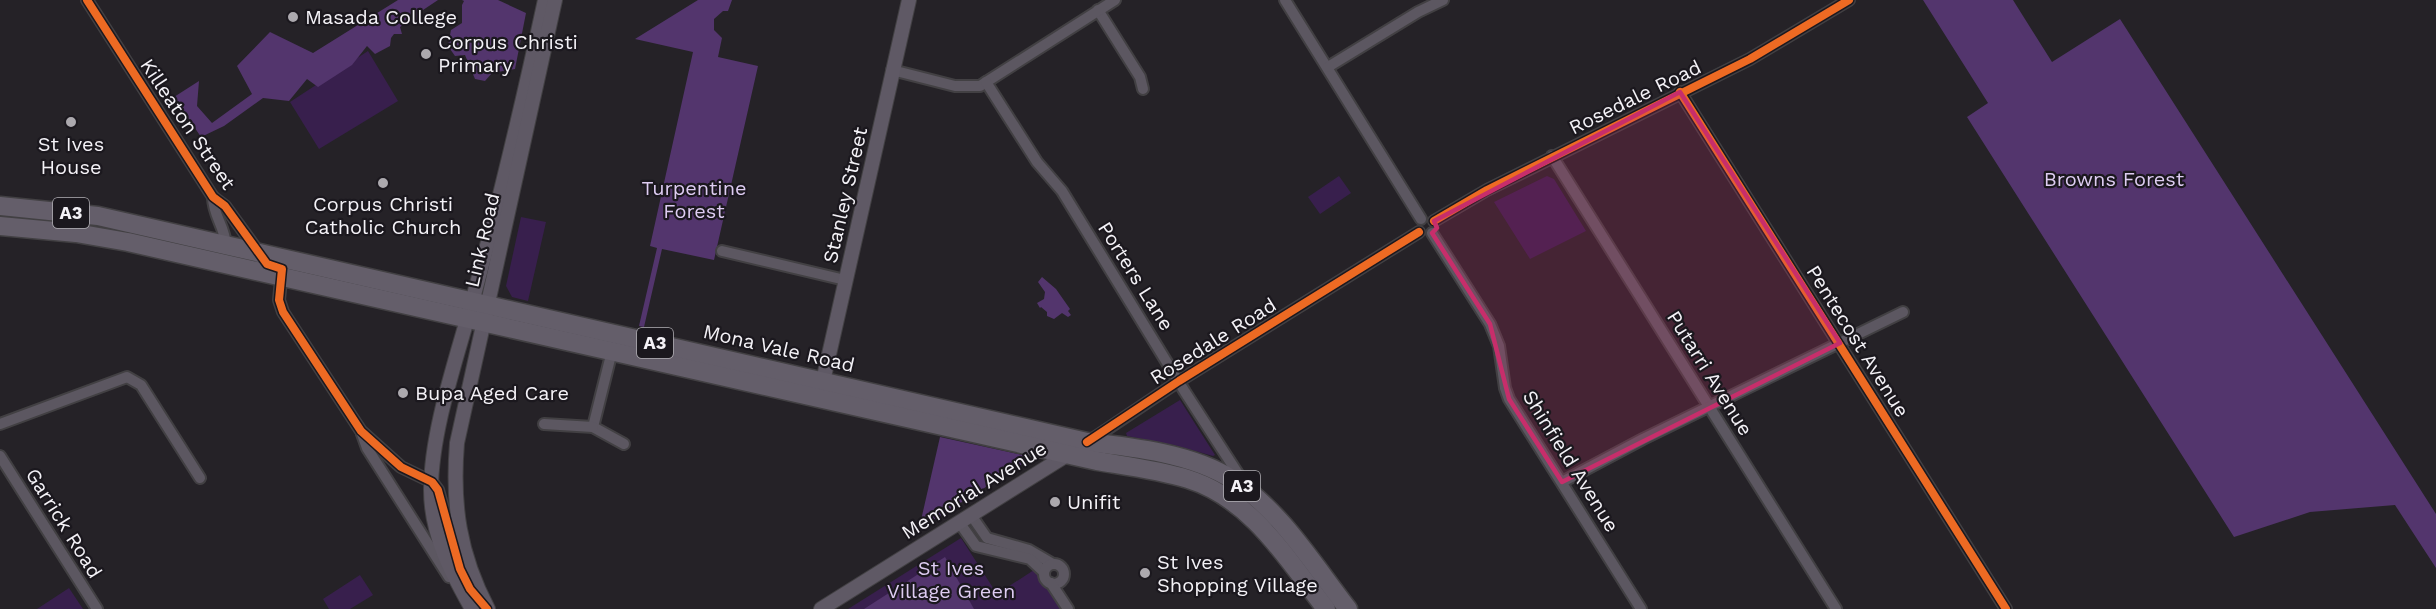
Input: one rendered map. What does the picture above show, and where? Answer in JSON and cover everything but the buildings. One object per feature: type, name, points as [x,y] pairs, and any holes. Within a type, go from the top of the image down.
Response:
[{"type":"highway","name":"Mona Vale Road","points":[[0,206],[98,216],[258,253],[478,312],[612,351],[1088,442],[1142,450],[1194,462],[1232,479],[1251,493],[1276,517],[1348,609]]},
{"type":"highway","name":"Mona Vale Road","points":[[0,226],[76,233],[128,242],[283,277],[478,312],[821,390],[1069,454],[1187,479],[1231,500],[1265,530],[1326,609]]},
{"type":"main road","name":"Link Road","points":[[488,609],[477,587],[458,526],[455,491],[457,443],[478,312],[545,0]]},
{"type":"main road","name":"Link Road","points":[[432,483],[443,411],[478,312],[555,0]]},
{"type":"main road","name":"Stanley Street","points":[[821,390],[909,0]]},
{"type":"main road","name":"Memorial Avenue","points":[[821,609],[1088,442]]},
{"type":"main road","points":[[432,483],[431,492],[439,538],[450,571],[471,609]]},
{"type":"street","name":"Killeaton Street","points":[[87,0],[213,197],[225,206],[267,264],[282,269],[283,277]]},
{"type":"street","points":[[892,70],[963,87],[977,87],[1115,0]]},
{"type":"street","points":[[1285,0],[1421,219]]},
{"type":"street","points":[[1328,67],[1418,12],[1443,0]]},
{"type":"street","name":"Rosedale Road","points":[[1434,221],[1552,156],[1750,59],[1849,0]]},
{"type":"street","points":[[1098,10],[1140,77],[1143,89]]},
{"type":"street","name":"Porters Lane","points":[[986,82],[1037,162],[1064,193],[1179,381],[1251,493]]},
{"type":"street","name":"Pentecost Avenue","points":[[1680,92],[2006,609]]},
{"type":"street","name":"Putarri Avenue","points":[[1552,156],[1836,609]]},
{"type":"street","name":"Killeaton Street","points":[[213,197],[213,211],[224,229],[226,246]]},
{"type":"street","points":[[1427,217],[1434,221],[1436,226],[1432,233],[1424,235],[1419,232],[1418,223],[1421,219],[1427,217]]},
{"type":"street","name":"Rosedale Road","points":[[1088,442],[1179,381],[1419,232]]},
{"type":"street","name":"Shinfield Avenue","points":[[1432,233],[1490,324],[1499,346],[1505,388],[1509,399],[1641,609]]},
{"type":"street","points":[[722,251],[845,280]]},
{"type":"street","points":[[283,277],[279,300],[283,312],[361,431],[367,448],[471,609]]},
{"type":"street","points":[[1562,483],[1643,439],[1903,312]]},
{"type":"street","points":[[593,427],[612,351]]},
{"type":"street","points":[[0,424],[127,376],[141,385],[200,478]]},
{"type":"street","points":[[544,424],[593,427],[624,444]]},
{"type":"street","points":[[361,431],[401,467],[432,483],[441,496],[460,569],[470,589],[488,609]]},
{"type":"street","name":"Garrick Road","points":[[0,456],[97,609]]},
{"type":"street","points":[[965,519],[987,538],[1029,550],[1060,566],[1064,571],[1064,577],[1055,582],[1046,579],[1044,573],[1029,559],[976,546],[965,519]]},
{"type":"street","points":[[1044,573],[1047,567],[1053,564]]},
{"type":"street","points":[[1055,582],[1068,609]]},
{"type":"highlighted area","points":[[1680,92],[1840,343],[1562,482],[1509,399],[1490,324],[1432,233],[1437,228],[1434,221]]},
{"type":"green space","points":[[398,0],[438,0],[417,14],[421,21],[414,25],[411,19],[400,27],[402,34],[394,34],[390,46],[375,54],[367,46],[352,65],[318,87],[307,79],[289,101],[263,98],[224,126],[201,137],[174,97],[199,81],[197,106],[212,123],[252,94],[237,66],[270,32],[313,53]]},
{"type":"green space","points":[[462,0],[498,0],[526,13],[515,69],[492,73],[485,81],[475,79],[465,55],[455,56],[448,46],[451,30],[462,23],[464,1]]},
{"type":"green space","name":"Turpentine Forest","points":[[698,0],[732,0],[728,11],[723,11],[714,19],[714,30],[722,38],[718,57],[758,66],[714,260],[662,249],[644,327],[639,326],[657,248],[650,246],[693,52],[635,39]]},
{"type":"green space","name":"Browns Forest","points":[[1923,0],[2013,0],[2052,62],[2120,19],[2436,514],[2436,568],[2395,505],[2310,512],[2234,537],[1967,117],[1988,103]]},
{"type":"green space","points":[[368,51],[398,101],[319,149],[290,102]]},
{"type":"green space","points":[[1339,176],[1351,193],[1320,214],[1308,197]]},
{"type":"green space","points":[[1547,176],[1554,179],[1586,231],[1530,259],[1494,202]]},
{"type":"green space","points":[[521,217],[546,222],[528,301],[512,297],[506,286]]},
{"type":"green space","points":[[1042,277],[1056,289],[1070,309],[1068,311],[1071,315],[1068,317],[1062,313],[1054,319],[1047,316],[1047,312],[1040,308],[1037,303],[1044,299],[1045,292],[1038,282]]},
{"type":"green space","points":[[1180,400],[1215,455],[1127,436],[1126,433]]},
{"type":"green space","points":[[940,437],[1027,456],[1027,461],[919,529]]},
{"type":"green space","name":"St Ives Village Green","points":[[961,538],[997,594],[1037,568],[1062,609],[848,609]]},
{"type":"green space","points":[[945,557],[974,609],[864,609]]},
{"type":"green space","points":[[360,575],[373,595],[350,609],[329,609],[323,599]]},
{"type":"green space","points":[[69,588],[83,609],[37,609]]},
{"type":"cycle path","points":[[87,0],[213,197],[225,206],[267,264],[282,269],[279,300],[283,312],[361,431],[401,467],[432,482],[438,490],[460,569],[470,589],[487,609]]},
{"type":"cycle path","points":[[1434,221],[1487,190],[1750,59],[1849,0]]},
{"type":"cycle path","points":[[1680,92],[2006,609]]},
{"type":"cycle path","points":[[1087,442],[1179,381],[1419,232]]},
{"type":"place","name":"Masada College","points":[[293,17]]},
{"type":"place","name":"Corpus Christi Primary","points":[[426,54]]},
{"type":"place","name":"St Ives House","points":[[71,122]]},
{"type":"place","name":"Corpus Christi Catholic Church","points":[[383,183]]},
{"type":"place","name":"Bupa Aged Care","points":[[403,393]]},
{"type":"place","name":"Unifit","points":[[1055,502]]},
{"type":"place","name":"St Ives Shopping Village","points":[[1145,573]]}]
